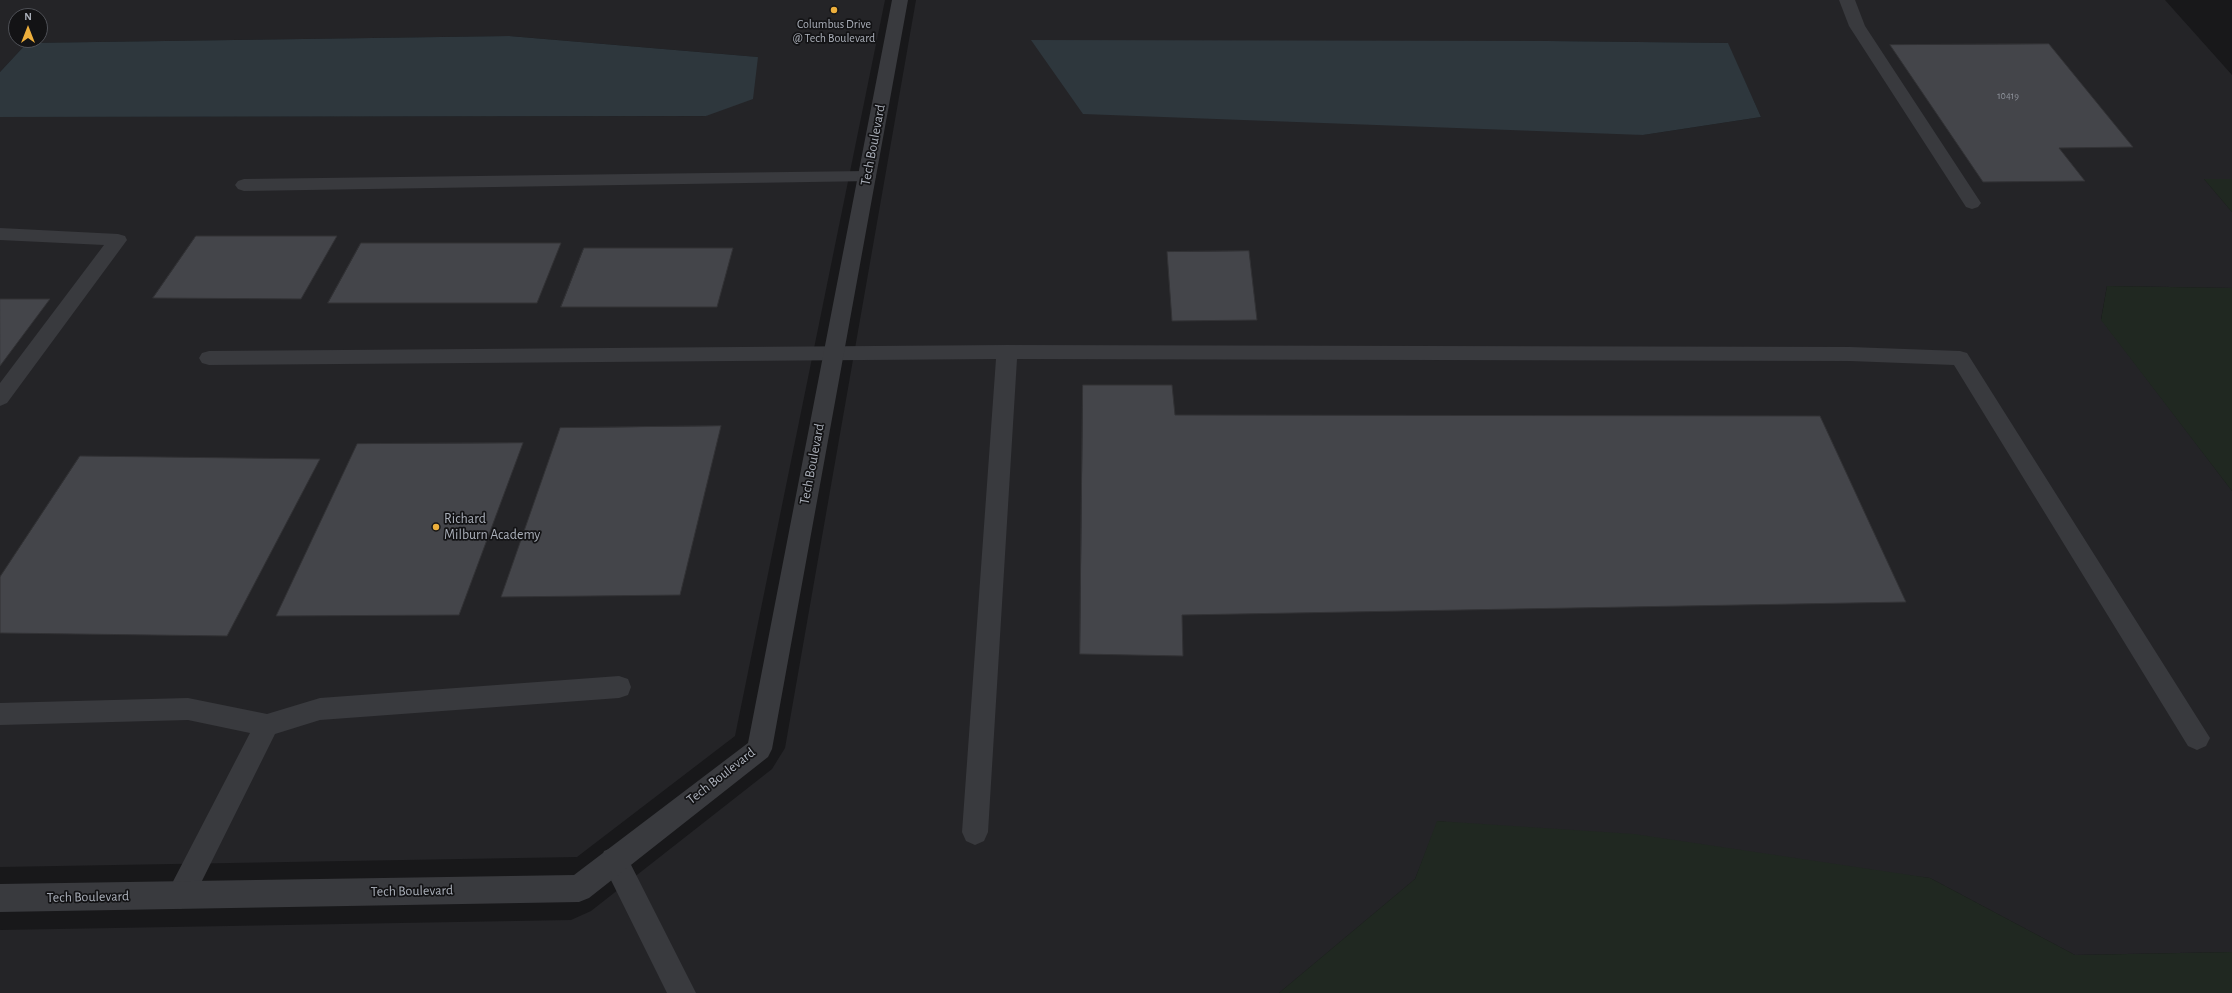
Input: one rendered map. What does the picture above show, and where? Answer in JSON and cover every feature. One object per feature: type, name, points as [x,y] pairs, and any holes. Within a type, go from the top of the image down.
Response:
[{"type":"street","name":"Tech Boulevard","points":[[0,898],[579,888],[758,749],[900,0]]},
{"type":"street","points":[[1847,0],[1857,26],[1972,203]]},
{"type":"street","points":[[244,185],[867,177]]},
{"type":"street","points":[[0,234],[118,240],[0,398]]},
{"type":"street","points":[[975,832],[1007,352]]},
{"type":"street","points":[[209,358],[1007,352],[1850,354],[1960,358],[2197,738]]},
{"type":"street","points":[[0,714],[188,709],[267,725],[320,709],[619,687]]},
{"type":"street","points":[[180,895],[267,725]]},
{"type":"street","points":[[614,860],[682,993]]},
{"type":"shaded area","points":[[0,0],[885,0],[735,736],[577,857],[0,867],[0,117],[706,116],[758,57],[509,36],[48,43],[48,8],[8,8],[8,48],[22,48],[0,72]]},
{"type":"shaded area","points":[[916,0],[2165,0],[2232,75],[2232,179],[2204,179],[2232,212],[2232,288],[2107,286],[2101,319],[2232,491],[2232,952],[2075,955],[1930,878],[1438,821],[1415,879],[1279,993],[0,993],[0,930],[571,920],[591,911],[772,769],[785,748]],"holes":[[[1032,41],[1549,41],[1727,43],[1761,117],[1643,135]]]},
{"type":"shaded area","points":[[509,36],[758,57],[753,99],[706,116],[0,117],[0,72],[22,48],[48,48],[48,43]]},
{"type":"shaded area","points":[[1031,40],[1549,41],[1728,43],[1761,117],[1643,135],[1083,114]]},
{"type":"shaded area","points":[[2204,179],[2232,179],[2232,212]]},
{"type":"shaded area","points":[[2107,286],[2232,288],[2232,491],[2101,320]]},
{"type":"shaded area","points":[[1437,821],[1634,834],[1930,878],[2075,955],[2232,952],[2232,993],[1279,993],[1415,879]]},
{"type":"building","points":[[2049,44],[2133,147],[2059,148],[2085,181],[1983,182],[1890,45]]},
{"type":"building","points":[[196,236],[337,236],[301,299],[153,298]]},
{"type":"building","points":[[361,243],[561,243],[537,303],[328,303]]},
{"type":"building","points":[[584,248],[733,248],[717,307],[561,307]]},
{"type":"building","points":[[1249,251],[1257,320],[1172,321],[1167,252]]},
{"type":"building","points":[[0,299],[50,299],[0,366]]},
{"type":"building","points":[[1083,385],[1172,385],[1175,415],[1820,416],[1906,602],[1182,615],[1183,656],[1080,654]]},
{"type":"building","points":[[721,426],[680,595],[501,597],[560,428]]},
{"type":"building","points":[[523,443],[459,615],[276,616],[357,444]]},
{"type":"building","points":[[80,456],[320,459],[227,636],[0,633],[0,577]]},
{"type":"place","name":"Columbus Drive @ Tech Boulevard","points":[[834,10]]},
{"type":"place","name":"Richard Milburn Academy","points":[[436,527]]}]
